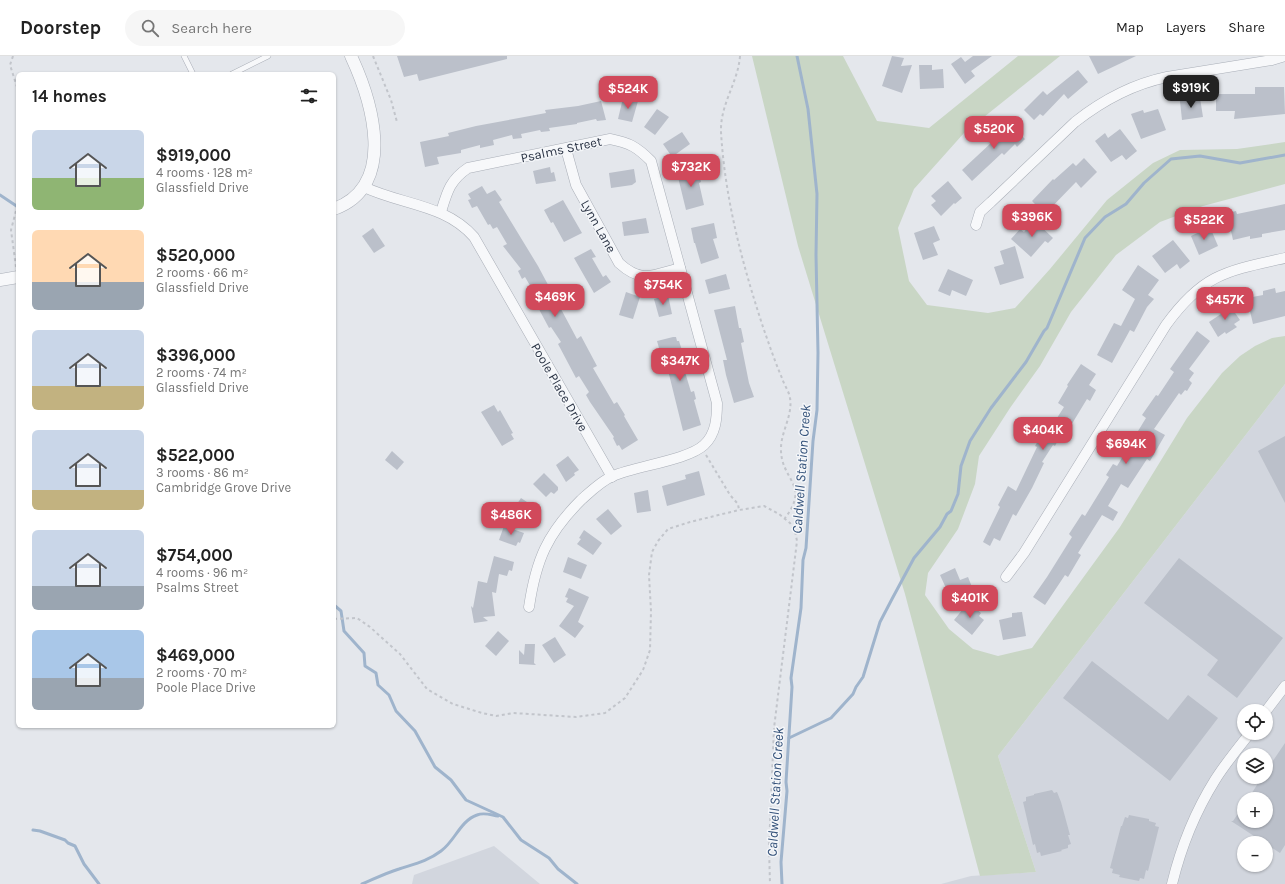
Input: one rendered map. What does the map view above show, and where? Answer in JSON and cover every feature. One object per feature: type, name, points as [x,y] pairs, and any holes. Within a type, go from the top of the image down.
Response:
[{"type":"street","points":[[336,208],[348,203],[364,187],[372,165],[373,120],[365,88],[351,56]]},
{"type":"street","points":[[976,225],[980,212],[1075,122],[1090,111],[1124,91],[1167,76],[1272,60],[1285,56]]},
{"type":"street","name":"Psalms Street","points":[[441,212],[446,194],[453,181],[458,174],[468,168],[610,139],[626,142],[640,150],[651,161],[717,403],[717,417],[714,431],[705,445],[692,453],[612,477],[591,491],[558,526],[543,550],[533,578],[530,607]]},
{"type":"street","name":"Lynn Lane","points":[[566,148],[576,184],[619,263],[637,276],[649,276],[680,268]]},
{"type":"street","name":"Poole Place Drive","points":[[364,187],[378,193],[441,212],[456,220],[474,237],[612,477]]},
{"type":"street","points":[[1006,577],[1024,553],[1166,325],[1177,310],[1202,286],[1222,274],[1285,258]]},
{"type":"street","points":[[0,280],[16,277]]},
{"type":"street","points":[[1271,704],[1285,686]]},
{"type":"street","points":[[1172,884],[1183,845],[1197,812],[1216,779],[1245,740]]},
{"type":"lane","points":[[184,56],[192,72]]},
{"type":"lane","points":[[236,72],[268,56]]},
{"type":"path","points":[[13,56],[10,65],[16,84]]},
{"type":"path","points":[[373,56],[391,100],[397,122]]},
{"type":"path","points":[[740,56],[721,119],[724,165],[738,247],[764,329],[791,400],[781,450],[785,468],[796,491],[796,499],[785,518]]},
{"type":"path","points":[[16,211],[11,230],[16,262]]},
{"type":"path","points":[[701,447],[730,495],[738,504],[739,510]]},
{"type":"path","points":[[336,619],[357,618],[370,627],[400,654],[427,689],[453,704],[496,716],[513,713],[576,717],[605,713],[625,698],[643,670],[650,650],[651,611],[649,575],[652,552],[658,541],[668,529],[739,510],[764,506],[785,518],[795,532],[797,541],[774,728],[769,848],[770,884]]},
{"type":"shaded area","points":[[1285,384],[1285,884],[941,884],[971,876],[1036,872],[998,756]]},
{"type":"shaded area","points":[[494,846],[540,884],[412,884],[414,875]]},
{"type":"green space","points":[[752,56],[843,56],[877,121],[929,128],[1018,56],[1060,56],[964,133],[914,189],[898,228],[909,281],[927,305],[988,313],[1015,308],[1050,269],[1107,200],[1153,163],[1180,150],[1237,149],[1285,142],[1285,184],[1203,206],[1160,222],[1116,255],[1071,312],[1040,366],[1010,408],[979,456],[975,484],[958,529],[928,573],[925,595],[949,629],[973,649],[998,656],[1032,648],[1120,527],[1187,418],[1222,373],[1240,356],[1255,346],[1272,338],[1285,336],[1285,384],[998,756],[1036,872],[980,876],[905,594],[798,246]]},
{"type":"building","points":[[397,56],[507,56],[507,59],[419,81],[417,74],[404,77]]},
{"type":"building","points":[[892,56],[904,58],[901,66],[912,65],[902,93],[882,86]]},
{"type":"building","points":[[973,56],[992,56],[971,71],[975,76],[965,84],[951,64],[961,57],[965,62]]},
{"type":"building","points":[[1089,56],[1136,56],[1098,74]]},
{"type":"building","points":[[919,65],[932,65],[932,70],[943,69],[944,88],[920,89]]},
{"type":"building","points":[[1078,70],[1088,82],[1068,99],[1064,94],[1043,116],[1040,114],[1034,120],[1024,110],[1043,91],[1047,95]]},
{"type":"building","points":[[1255,87],[1284,87],[1285,114],[1234,119],[1235,111],[1216,111],[1216,94],[1255,94]]},
{"type":"building","points":[[623,98],[638,101],[632,122],[618,119]]},
{"type":"building","points":[[1200,98],[1203,117],[1182,120],[1180,101]]},
{"type":"building","points":[[601,101],[606,120],[597,121],[596,119],[577,124],[549,128],[550,131],[541,132],[540,130],[521,134],[522,138],[513,139],[512,135],[493,140],[494,145],[480,148],[480,145],[461,150],[461,153],[437,157],[439,164],[425,167],[420,142],[449,136],[448,133],[476,126],[546,113],[545,110],[578,106]]},
{"type":"building","points":[[657,109],[669,117],[655,135],[644,127]]},
{"type":"building","points":[[1158,109],[1166,130],[1141,139],[1131,114],[1143,110],[1144,113]]},
{"type":"building","points":[[1007,121],[1025,139],[1017,147],[1015,144],[1004,155],[1002,153],[972,181],[962,170],[991,143],[988,140]]},
{"type":"building","points":[[1120,129],[1137,151],[1126,160],[1122,155],[1111,162],[1095,141],[1105,133],[1108,138]]},
{"type":"building","points":[[682,132],[690,144],[672,157],[663,144]]},
{"type":"building","points":[[1084,158],[1097,172],[1081,188],[1076,182],[1045,214],[1032,201],[1053,179],[1054,180],[1073,163],[1076,166]]},
{"type":"building","points":[[550,167],[551,173],[554,172],[556,181],[536,184],[533,171]]},
{"type":"building","points":[[698,168],[701,182],[699,183],[704,205],[686,210],[677,173]]},
{"type":"building","points":[[634,169],[636,182],[632,185],[611,188],[609,173]]},
{"type":"building","points":[[948,181],[962,198],[955,204],[954,203],[941,216],[931,205],[936,201],[931,196]]},
{"type":"building","points":[[482,186],[487,194],[495,190],[502,200],[499,202],[538,266],[577,339],[581,336],[597,366],[593,368],[614,404],[617,402],[625,415],[624,416],[638,440],[622,450],[619,445],[617,446],[613,438],[614,437],[590,402],[586,395],[589,392],[579,376],[576,378],[558,344],[561,342],[551,327],[549,328],[532,296],[535,294],[525,277],[522,279],[518,271],[521,269],[503,246],[507,244],[497,227],[493,229],[490,224],[488,225],[477,206],[472,208],[468,200],[471,199],[468,194]]},
{"type":"building","points":[[563,200],[582,233],[564,242],[553,222],[551,223],[544,210]]},
{"type":"building","points":[[1285,204],[1285,230],[1262,234],[1262,237],[1250,239],[1250,236],[1233,240],[1227,213],[1236,211],[1237,214]]},
{"type":"building","points":[[646,218],[649,233],[624,236],[622,222]]},
{"type":"building","points":[[1034,220],[1053,238],[1048,243],[1045,241],[1031,257],[1011,239],[1020,229],[1024,232]]},
{"type":"building","points":[[714,223],[717,238],[713,239],[719,258],[701,264],[691,228]]},
{"type":"building","points":[[934,226],[940,240],[933,243],[938,255],[923,260],[914,233]]},
{"type":"building","points":[[1210,227],[1218,246],[1199,255],[1191,236]]},
{"type":"building","points":[[373,228],[385,246],[374,253],[362,236]]},
{"type":"building","points":[[1173,240],[1190,261],[1180,269],[1177,264],[1165,273],[1152,256]]},
{"type":"building","points":[[1015,246],[1024,278],[1000,285],[994,267],[1004,264],[1000,251]]},
{"type":"building","points":[[591,249],[596,257],[592,258],[603,277],[606,275],[611,282],[594,293],[574,258]]},
{"type":"building","points":[[1138,265],[1159,280],[1148,295],[1154,299],[1147,307],[1134,332],[1130,330],[1112,363],[1097,355],[1114,323],[1121,326],[1135,299],[1122,290]]},
{"type":"building","points":[[948,269],[973,280],[966,296],[952,290],[950,296],[938,291]]},
{"type":"building","points":[[726,274],[730,289],[709,294],[705,280]]},
{"type":"building","points":[[1275,288],[1276,293],[1285,291],[1285,316],[1253,324],[1247,298],[1263,295],[1263,291]]},
{"type":"building","points":[[626,292],[640,297],[633,319],[619,315]]},
{"type":"building","points":[[668,295],[672,314],[659,317],[654,299]]},
{"type":"building","points":[[1228,303],[1240,320],[1234,324],[1237,327],[1218,337],[1209,322],[1221,314],[1218,309]]},
{"type":"building","points":[[735,306],[739,328],[741,328],[744,342],[741,343],[749,383],[754,397],[734,403],[723,360],[727,360],[714,310]]},
{"type":"building","points":[[1197,331],[1210,341],[1189,369],[1194,373],[1189,380],[1192,383],[1187,391],[1185,390],[1181,395],[1179,393],[1154,429],[1165,435],[1150,461],[1147,459],[1128,488],[1121,484],[1108,506],[1118,512],[1113,521],[1102,515],[1078,553],[1081,555],[1068,577],[1065,575],[1045,605],[1033,597],[1072,537],[1069,534],[1082,514],[1085,516],[1109,477],[1106,475],[1113,464],[1117,466],[1128,448],[1124,445],[1130,434],[1135,436],[1146,418],[1142,415],[1156,395],[1158,396],[1174,372],[1170,369]]},
{"type":"building","points":[[676,337],[677,341],[679,341],[689,372],[685,372],[691,392],[694,391],[696,399],[694,400],[701,425],[683,431],[664,354],[661,355],[657,341]]},
{"type":"building","points":[[1081,364],[1096,374],[1089,385],[1096,390],[1090,401],[1087,399],[1070,427],[1066,425],[1055,446],[1053,445],[1042,462],[1044,463],[1032,488],[1016,516],[1013,514],[1000,541],[994,538],[990,546],[983,542],[1000,507],[998,505],[1008,486],[1016,491],[1037,447],[1035,446],[1047,426],[1050,429],[1064,407],[1058,403],[1068,386],[1067,385]]},
{"type":"building","points":[[494,405],[498,412],[500,410],[513,433],[511,434],[514,439],[502,446],[481,412]]},
{"type":"building","points":[[1285,436],[1285,503],[1258,451]]},
{"type":"building","points":[[392,451],[404,462],[397,470],[385,460]]},
{"type":"building","points":[[568,456],[579,470],[566,482],[556,465]]},
{"type":"building","points":[[699,471],[705,495],[667,506],[662,486],[686,479],[685,475]]},
{"type":"building","points":[[544,473],[558,487],[558,490],[554,494],[551,492],[546,497],[533,484]]},
{"type":"building","points":[[648,490],[651,511],[637,513],[634,493]]},
{"type":"building","points":[[521,498],[539,510],[529,521],[513,510]]},
{"type":"building","points":[[608,509],[622,526],[611,535],[596,519]]},
{"type":"building","points":[[504,526],[524,533],[520,543],[518,542],[516,546],[499,540]]},
{"type":"building","points":[[584,530],[602,543],[593,555],[577,544],[581,539],[579,538]]},
{"type":"building","points":[[494,556],[514,562],[512,571],[509,570],[507,576],[499,574],[496,593],[492,592],[495,616],[483,617],[488,621],[474,623],[471,606],[473,608],[478,581],[487,583]]},
{"type":"building","points":[[568,557],[587,565],[581,579],[563,572]]},
{"type":"building","points":[[1179,558],[1283,638],[1237,698],[1207,675],[1218,660],[1144,603]]},
{"type":"building","points":[[955,568],[960,580],[968,577],[972,587],[950,597],[940,575]]},
{"type":"building","points":[[569,588],[589,597],[578,622],[584,626],[575,638],[559,626],[574,606],[566,602],[568,598],[565,597]]},
{"type":"building","points":[[968,603],[981,613],[979,616],[984,620],[972,635],[954,620]]},
{"type":"building","points":[[1022,612],[1026,636],[1003,640],[999,620],[1012,617],[1012,613]]},
{"type":"building","points":[[498,631],[509,641],[496,656],[485,646]]},
{"type":"building","points":[[555,637],[566,655],[554,663],[542,645]]},
{"type":"building","points":[[525,644],[535,644],[534,663],[536,665],[519,664],[519,650],[524,655]]},
{"type":"building","points":[[1092,661],[1168,720],[1188,695],[1218,718],[1170,781],[1063,698]]},
{"type":"building","points":[[1285,743],[1285,845],[1280,853],[1273,848],[1273,836],[1254,836],[1242,828],[1273,828],[1273,792],[1252,792],[1258,784],[1273,784],[1273,761]]},
{"type":"building","points":[[1052,790],[1054,793],[1057,792],[1061,802],[1071,844],[1068,845],[1068,848],[1061,850],[1062,851],[1041,856],[1040,852],[1037,853],[1035,844],[1033,845],[1023,802],[1026,801],[1026,797]]},
{"type":"building","points":[[1129,815],[1149,819],[1149,821],[1156,823],[1155,826],[1159,827],[1148,871],[1146,870],[1144,879],[1140,878],[1139,881],[1119,877],[1120,875],[1112,873],[1113,869],[1110,868],[1121,826],[1125,817],[1128,818]]},
{"type":"building","points":[[1237,815],[1237,825],[1231,821],[1233,821]]},
{"type":"waterway","name":"Caldwell Station Creek","points":[[782,884],[781,862],[787,791],[786,782],[792,687],[791,678],[801,608],[803,560],[806,548],[813,441],[817,410],[817,194],[808,109],[797,56]]},
{"type":"waterway","points":[[789,738],[831,718],[853,694],[863,677],[880,622],[892,599],[914,558],[940,527],[947,514],[951,511],[958,494],[961,466],[970,441],[991,408],[1026,362],[1047,328],[1085,238],[1105,217],[1126,204],[1144,183],[1171,159],[1200,156],[1240,163],[1285,155]]},
{"type":"waterway","points":[[0,195],[16,206]]},
{"type":"waterway","points":[[336,607],[341,611],[344,631],[364,653],[365,666],[376,673],[378,685],[389,695],[396,711],[415,731],[435,767],[451,780],[466,800],[503,817],[521,840],[549,858],[558,869],[577,884]]},
{"type":"waterway","points":[[362,884],[389,872],[421,862],[441,851],[446,847],[462,826],[471,818],[482,814],[498,816]]},
{"type":"waterway","points":[[33,830],[65,840],[75,846],[84,864],[99,884]]}]
